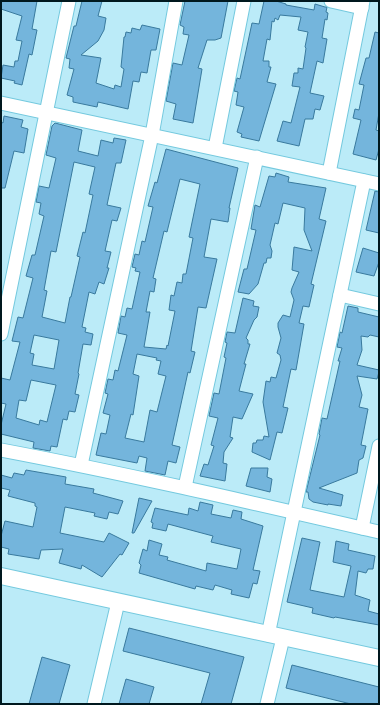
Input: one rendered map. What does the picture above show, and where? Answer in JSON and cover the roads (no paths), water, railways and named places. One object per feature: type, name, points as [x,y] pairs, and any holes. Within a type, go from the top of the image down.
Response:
[{"type":"street","points":[[1,334],[69,1]]},
{"type":"street","points":[[81,465],[152,135],[176,1]]},
{"type":"street","points":[[215,148],[244,1]]},
{"type":"street","points":[[329,173],[362,4],[331,1]]},
{"type":"street","points":[[1,103],[379,184]]},
{"type":"street","points":[[185,487],[257,157]]},
{"type":"street","points":[[266,704],[294,512],[364,181]]},
{"type":"street","points":[[340,295],[379,304]]},
{"type":"street","points":[[362,528],[379,446]]},
{"type":"street","points":[[1,450],[185,487],[379,532]]},
{"type":"street","points":[[1,576],[276,637],[379,658]]},
{"type":"street","points":[[94,704],[118,602]]}]
